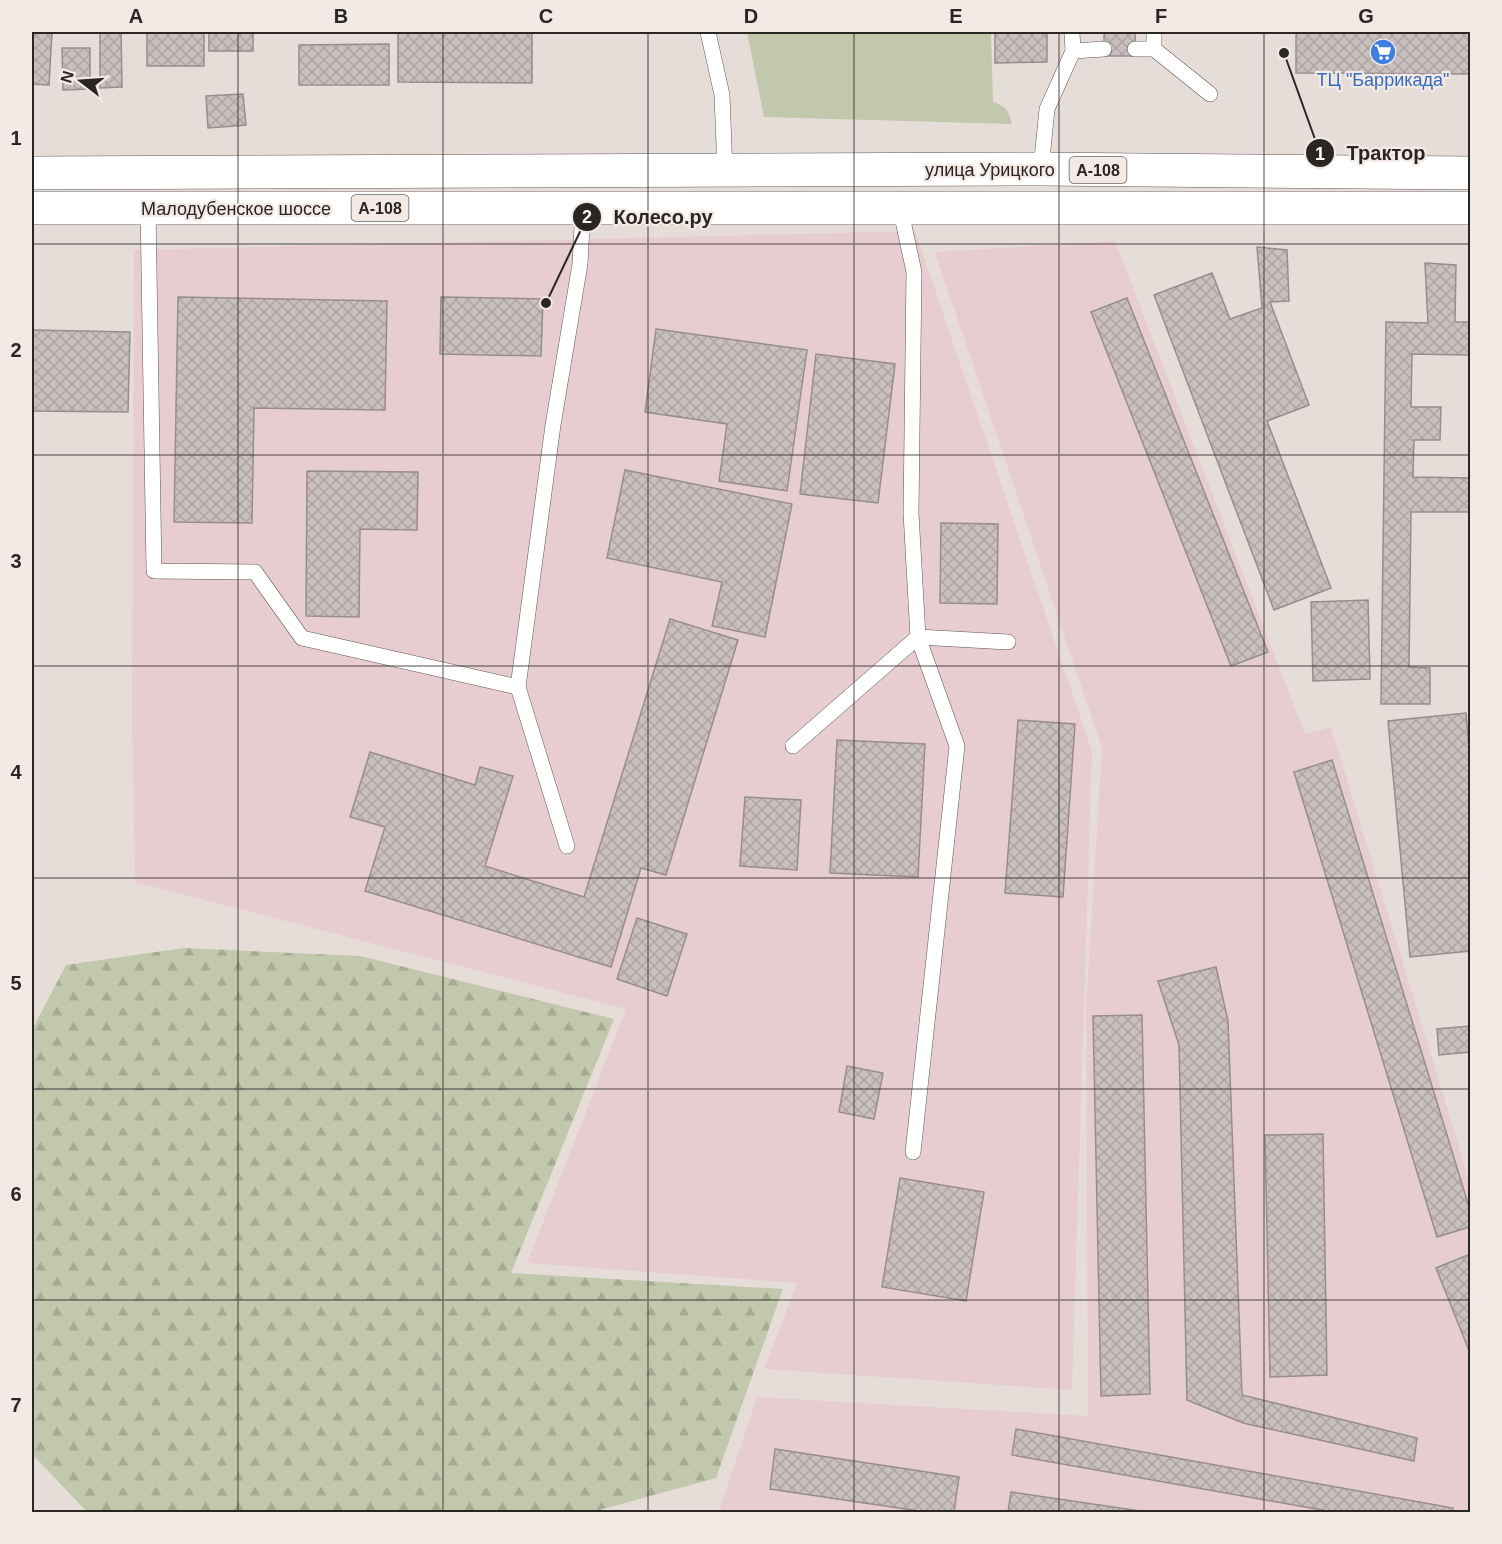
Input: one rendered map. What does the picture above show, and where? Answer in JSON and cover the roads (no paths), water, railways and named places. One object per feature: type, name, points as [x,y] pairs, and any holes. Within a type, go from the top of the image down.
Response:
[{"type":"highway","name":"улица Урицкого","points":[[725,172],[1041,169],[1470,173]]},
{"type":"highway","name":"Малодубенское шоссе","points":[[32,173],[725,172]]},
{"type":"highway","name":"улица Урицкого","points":[[728,207],[1470,208]]},
{"type":"highway","name":"Малодубенское шоссе","points":[[32,208],[728,207]]},
{"type":"lane","points":[[708,32],[722,95],[725,172]]},
{"type":"lane","points":[[1041,169],[1047,109],[1073,51],[1072,32]]},
{"type":"lane","points":[[1154,32],[1154,49]]},
{"type":"lane","points":[[1073,51],[1104,49]]},
{"type":"lane","points":[[1136,49],[1154,49],[1210,93]]},
{"type":"lane","points":[[567,846],[518,687],[553,425],[580,264],[583,207]]},
{"type":"lane","points":[[900,207],[914,272],[911,513],[918,638],[957,746],[913,1152]]},
{"type":"lane","points":[[148,209],[154,570],[255,572],[302,638],[518,687]]},
{"type":"lane","points":[[794,746],[918,638],[1008,642]]},
{"type":"place","name":"ТЦ \"Баррикада\"","points":[[1383,52]]},
{"type":"place","name":"Трактор","points":[[1284,53]]},
{"type":"place","name":"Колесо.ру","points":[[546,303]]}]
